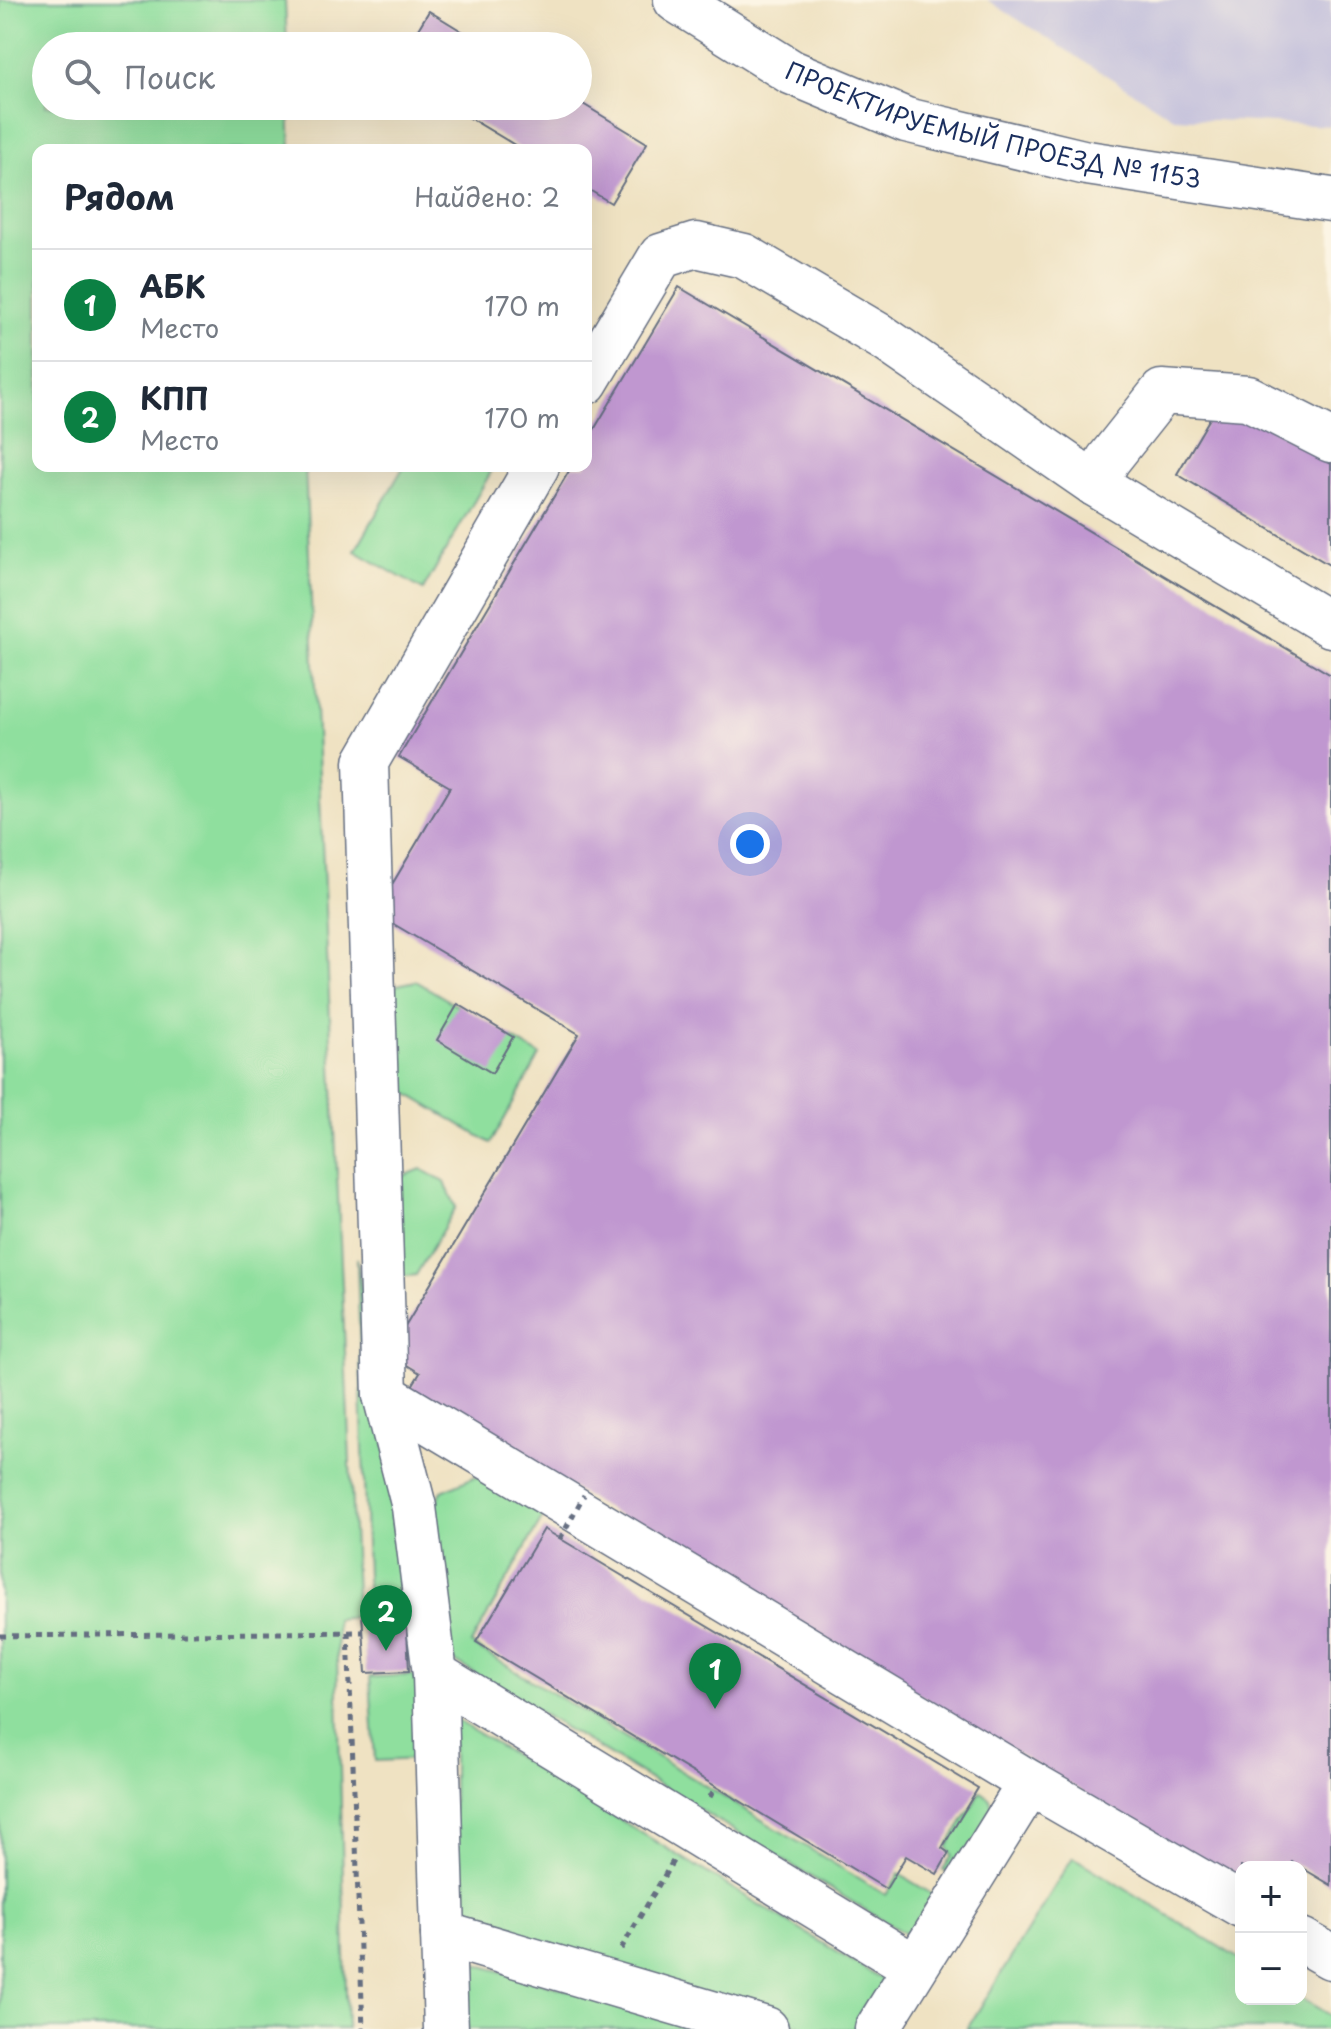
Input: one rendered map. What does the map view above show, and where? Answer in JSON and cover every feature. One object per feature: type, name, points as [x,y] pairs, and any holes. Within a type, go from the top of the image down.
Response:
[{"type":"street","name":"ПРОЕКТИРУЕМЫЙ ПРОЕЗД № 1153","points":[[676,0],[791,72],[906,120],[1087,163],[1331,200]]},
{"type":"street","points":[[592,372],[661,256],[696,245],[744,256],[872,332],[1095,484],[1331,625]]},
{"type":"street","points":[[1095,484],[1108,460],[1162,392],[1248,398],[1331,440]]},
{"type":"street","points":[[446,2029],[435,1674],[414,1507],[385,1395],[366,762],[534,472]]},
{"type":"street","points":[[385,1395],[1030,1783],[1235,1902]]},
{"type":"street","points":[[435,1674],[915,1967]]},
{"type":"street","points":[[877,2029],[1030,1783]]},
{"type":"street","points":[[443,1934],[766,2029]]},
{"type":"street","points":[[1307,1943],[1331,1957]]},
{"type":"path","points":[[560,1539],[584,1495]]},
{"type":"path","points":[[348,1632],[363,2029]]},
{"type":"path","points":[[0,1636],[363,1632]]},
{"type":"path","points":[[602,1981],[690,1830]]},
{"type":"shaded area","points":[[987,0],[1331,0],[1331,126],[1174,118]]},
{"type":"green space","points":[[0,0],[285,0],[286,32],[32,32],[32,120],[290,120],[291,144],[32,144],[32,472],[305,472],[357,1617],[336,1619],[347,2029],[0,2029]]},
{"type":"green space","points":[[401,472],[491,472],[423,590],[355,551]]},
{"type":"green space","points":[[416,981],[540,1055],[491,1143],[388,1082],[383,1003],[397,985]]},
{"type":"green space","points":[[421,1169],[445,1183],[456,1207],[416,1275],[398,1277],[387,1193],[401,1177]]},
{"type":"green space","points":[[357,1258],[409,1604],[368,1608]]},
{"type":"green space","points":[[476,1476],[544,1515],[471,1644],[886,1895],[899,1874],[945,1902],[920,1943],[448,1657],[426,1521],[442,1491]]},
{"type":"green space","points":[[417,1675],[422,1759],[375,1761],[370,1677]]},
{"type":"green space","points":[[453,1718],[888,1983],[861,2029],[811,2029],[453,1926]]},
{"type":"green space","points":[[981,1791],[990,1799],[993,1809],[959,1880],[943,1870],[952,1855],[947,1847]]},
{"type":"green space","points":[[1073,1857],[1235,1956],[1235,2005],[1307,2005],[1307,2002],[1331,2016],[1331,2029],[967,2029]]},
{"type":"green space","points":[[458,1959],[705,2029],[457,2029]]},
{"type":"building","points":[[429,11],[463,32],[416,32]]},
{"type":"building","points":[[592,110],[647,143],[611,203],[592,192],[592,144],[513,144],[473,120],[592,120]]},
{"type":"building","points":[[679,287],[1331,675],[1331,1885],[1307,1871],[1307,1861],[1235,1861],[1235,1882],[409,1391],[420,1373],[389,1354],[579,1034],[375,913],[450,787],[399,757],[568,472],[592,472],[592,433]]},
{"type":"building","points":[[1222,398],[1331,464],[1331,566],[1177,474]]},
{"type":"building","points":[[458,1004],[513,1037],[492,1073],[437,1040]]},
{"type":"building","points":[[544,1529],[978,1788],[942,1848],[949,1853],[937,1874],[906,1856],[886,1889],[476,1642]]},
{"type":"building","points":[[406,1611],[409,1671],[366,1673],[362,1613]]},
{"type":"place","name":"КПП","points":[[386,1651]]},
{"type":"place","name":"АБК","points":[[715,1709]]}]
